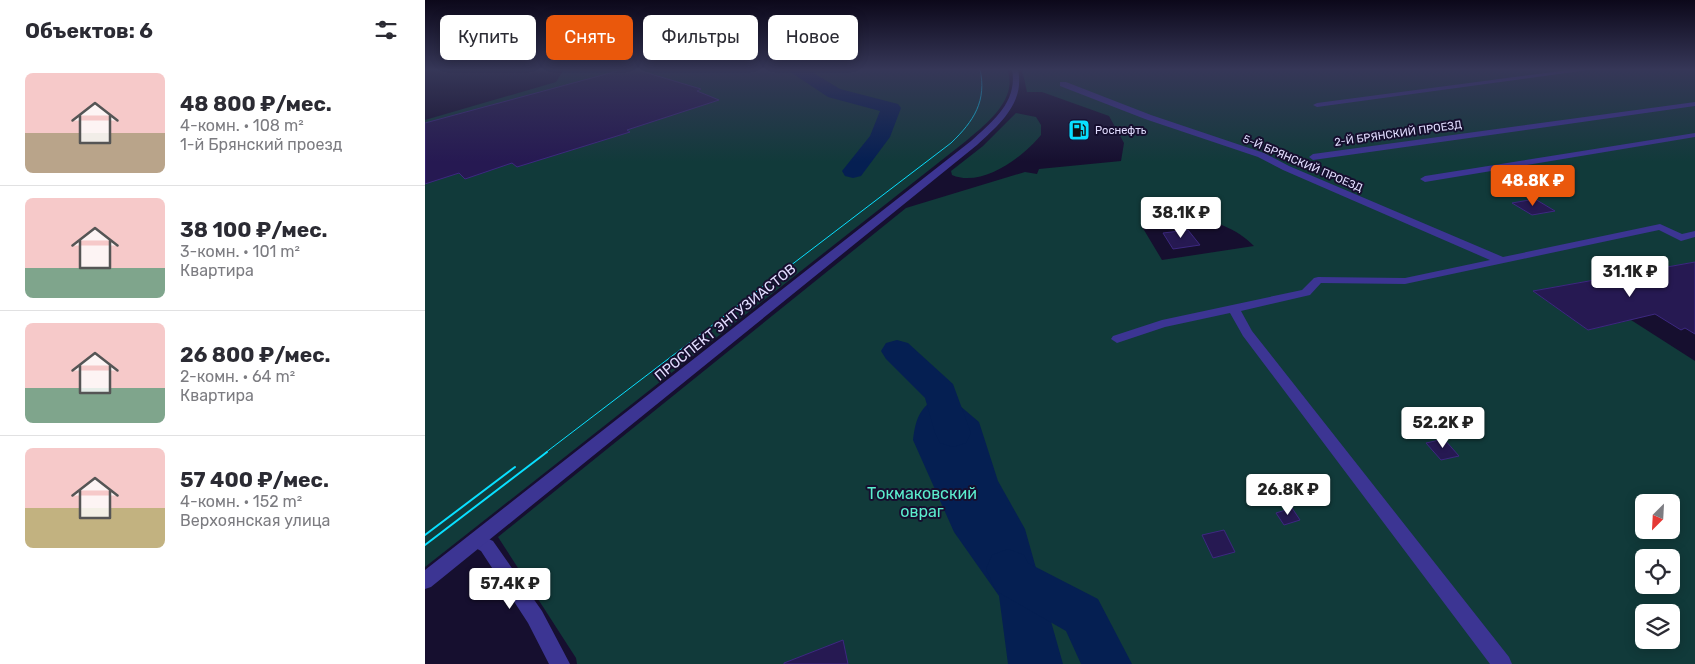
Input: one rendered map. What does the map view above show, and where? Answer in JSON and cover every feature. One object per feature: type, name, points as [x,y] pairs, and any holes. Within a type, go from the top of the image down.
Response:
[{"type":"street","name":"ПРОСПЕКТ ЭНТУЗИАСТОВ","points":[[425,581],[974,143],[995,124],[1013,100]]},
{"type":"street","name":"5-Й БРЯНСКИЙ ПРОЕЗД","points":[[1104,100],[1148,117],[1261,155],[1503,261]]},
{"type":"street","points":[[1317,105],[1355,100]]},
{"type":"street","name":"2-Й БРЯНСКИЙ ПРОЕЗД","points":[[1313,157],[1695,104]]},
{"type":"street","points":[[1425,179],[1695,135]]},
{"type":"street","points":[[1117,338],[1162,324],[1306,293],[1318,280],[1405,281],[1661,227],[1681,238],[1695,234]]},
{"type":"street","points":[[1234,309],[1247,333],[1502,664]]},
{"type":"street","points":[[476,540],[487,546],[535,617],[560,664]]},
{"type":"green space","points":[[494,100],[1005,100],[991,119],[966,141],[425,567],[425,120]]},
{"type":"green space","name":"Токмаковский овраг","points":[[1064,100],[1695,100],[1695,262],[1533,291],[1588,330],[1631,320],[1695,361],[1695,664],[577,664],[576,658],[498,537],[906,208],[1025,172],[1037,174],[1039,169],[1121,161],[1124,143],[1109,116]],"holes":[[[1188,216],[1215,222],[1232,230],[1254,246],[1162,260],[1141,225]]]},
{"type":"green space","points":[[1016,113],[1036,117],[1041,125],[1041,135],[1033,144],[1013,161],[989,174],[964,178],[952,175],[951,171],[983,146]]},
{"type":"water","points":[[941,393],[952,393],[959,405],[979,422],[998,481],[1025,529],[1063,664],[1008,664],[999,596],[954,532],[913,440],[918,418],[924,408]]},
{"type":"building","points":[[510,100],[719,100],[627,130],[630,132],[517,167],[512,163],[465,179],[459,173],[425,184],[425,123]]},
{"type":"building","points":[[1535,199],[1555,211],[1532,215],[1512,203]]},
{"type":"building","points":[[1188,230],[1200,245],[1173,249],[1163,233]]},
{"type":"building","points":[[1695,262],[1695,334],[1685,328],[1681,330],[1655,314],[1588,330],[1533,291]]},
{"type":"building","points":[[1444,439],[1459,456],[1441,460],[1426,443]]},
{"type":"building","points":[[1292,508],[1300,520],[1284,525],[1276,513]]},
{"type":"building","points":[[1224,530],[1235,552],[1213,558],[1202,535]]},
{"type":"building","points":[[843,640],[848,664],[784,664],[784,663]]},
{"type":"waterway","points":[[853,171],[880,137],[891,108],[861,100]]},
{"type":"waterway","points":[[897,351],[941,393],[953,433]]},
{"type":"waterway","points":[[1008,569],[1012,577],[1082,615],[1107,664]]},
{"type":"tram line","points":[[545,453],[951,143],[966,127],[977,110],[980,100]]},
{"type":"tram line","points":[[425,545],[547,452]]},
{"type":"tram line","points":[[425,535],[515,467]]},
{"type":"place","name":"Роснефть","points":[[1079,130]]}]
